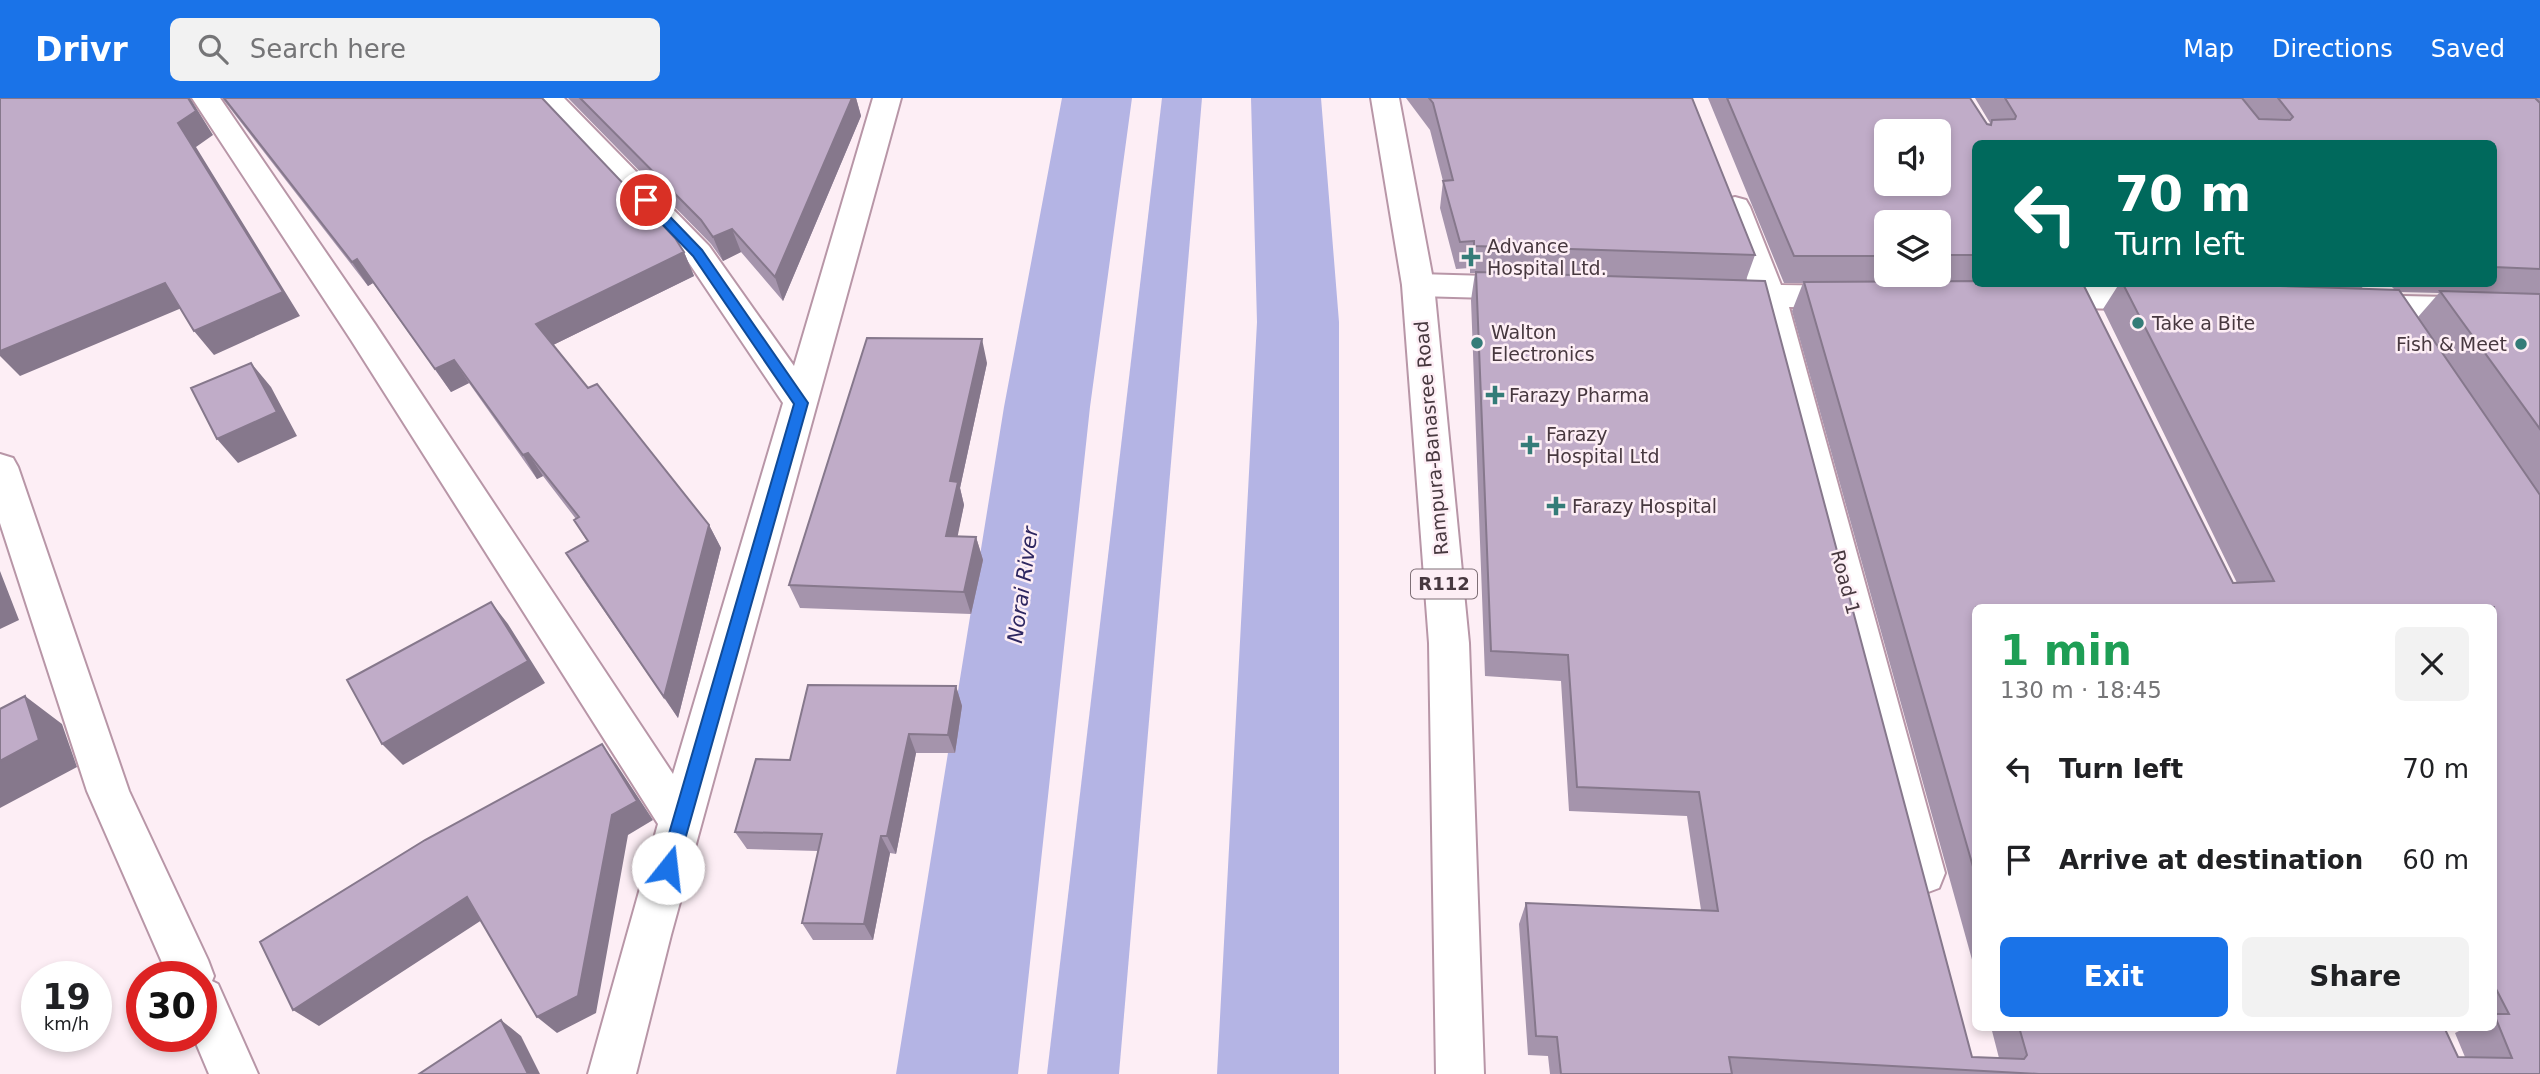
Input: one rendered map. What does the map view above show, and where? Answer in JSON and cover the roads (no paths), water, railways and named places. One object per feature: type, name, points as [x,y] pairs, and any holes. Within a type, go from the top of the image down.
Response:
[{"type":"street","points":[[206,98],[363,332],[681,822]]},
{"type":"street","points":[[548,98],[698,253],[801,403]]},
{"type":"street","name":"Rampura-Banasree Road","points":[[1385,98],[1418,285],[1449,643],[1460,1074]]},
{"type":"street","points":[[612,1074],[801,403],[880,102]]},
{"type":"street","name":"Road 1","points":[[1726,185],[1770,297],[1933,913]]},
{"type":"street","points":[[1418,285],[1553,289]]},
{"type":"street","points":[[2012,296],[2076,289],[2200,300]]},
{"type":"street","points":[[2076,289],[2097,333]]},
{"type":"street","points":[[1689,294],[1770,297],[1878,296]]},
{"type":"street","points":[[2322,304],[2379,295],[2540,310]]},
{"type":"street","points":[[2379,295],[2412,341]]},
{"type":"street","points":[[0,467],[108,791],[184,961]]},
{"type":"street","points":[[217,1036],[234,1074]]},
{"type":"waterway","name":"Norai River","points":[[957,1074],[1047,407],[1097,98]]},
{"type":"waterway","name":"Norai River","points":[[1083,1074],[1147,464],[1182,98]]},
{"type":"waterway","name":"Norai River","points":[[1278,1074],[1298,322],[1286,98]]},
{"type":"place","name":"Advance Hospital Ltd.","points":[[1471,257]]},
{"type":"place","name":"Take a Bite","points":[[2138,323]]},
{"type":"place","name":"Walton Electronics","points":[[1477,343]]},
{"type":"place","name":"Fish & Meet","points":[[2521,344]]},
{"type":"place","name":"Farazy Pharma","points":[[1495,395]]},
{"type":"place","name":"Farazy Hospital Ltd","points":[[1530,445]]},
{"type":"place","name":"Farazy Hospital","points":[[1556,506]]}]
